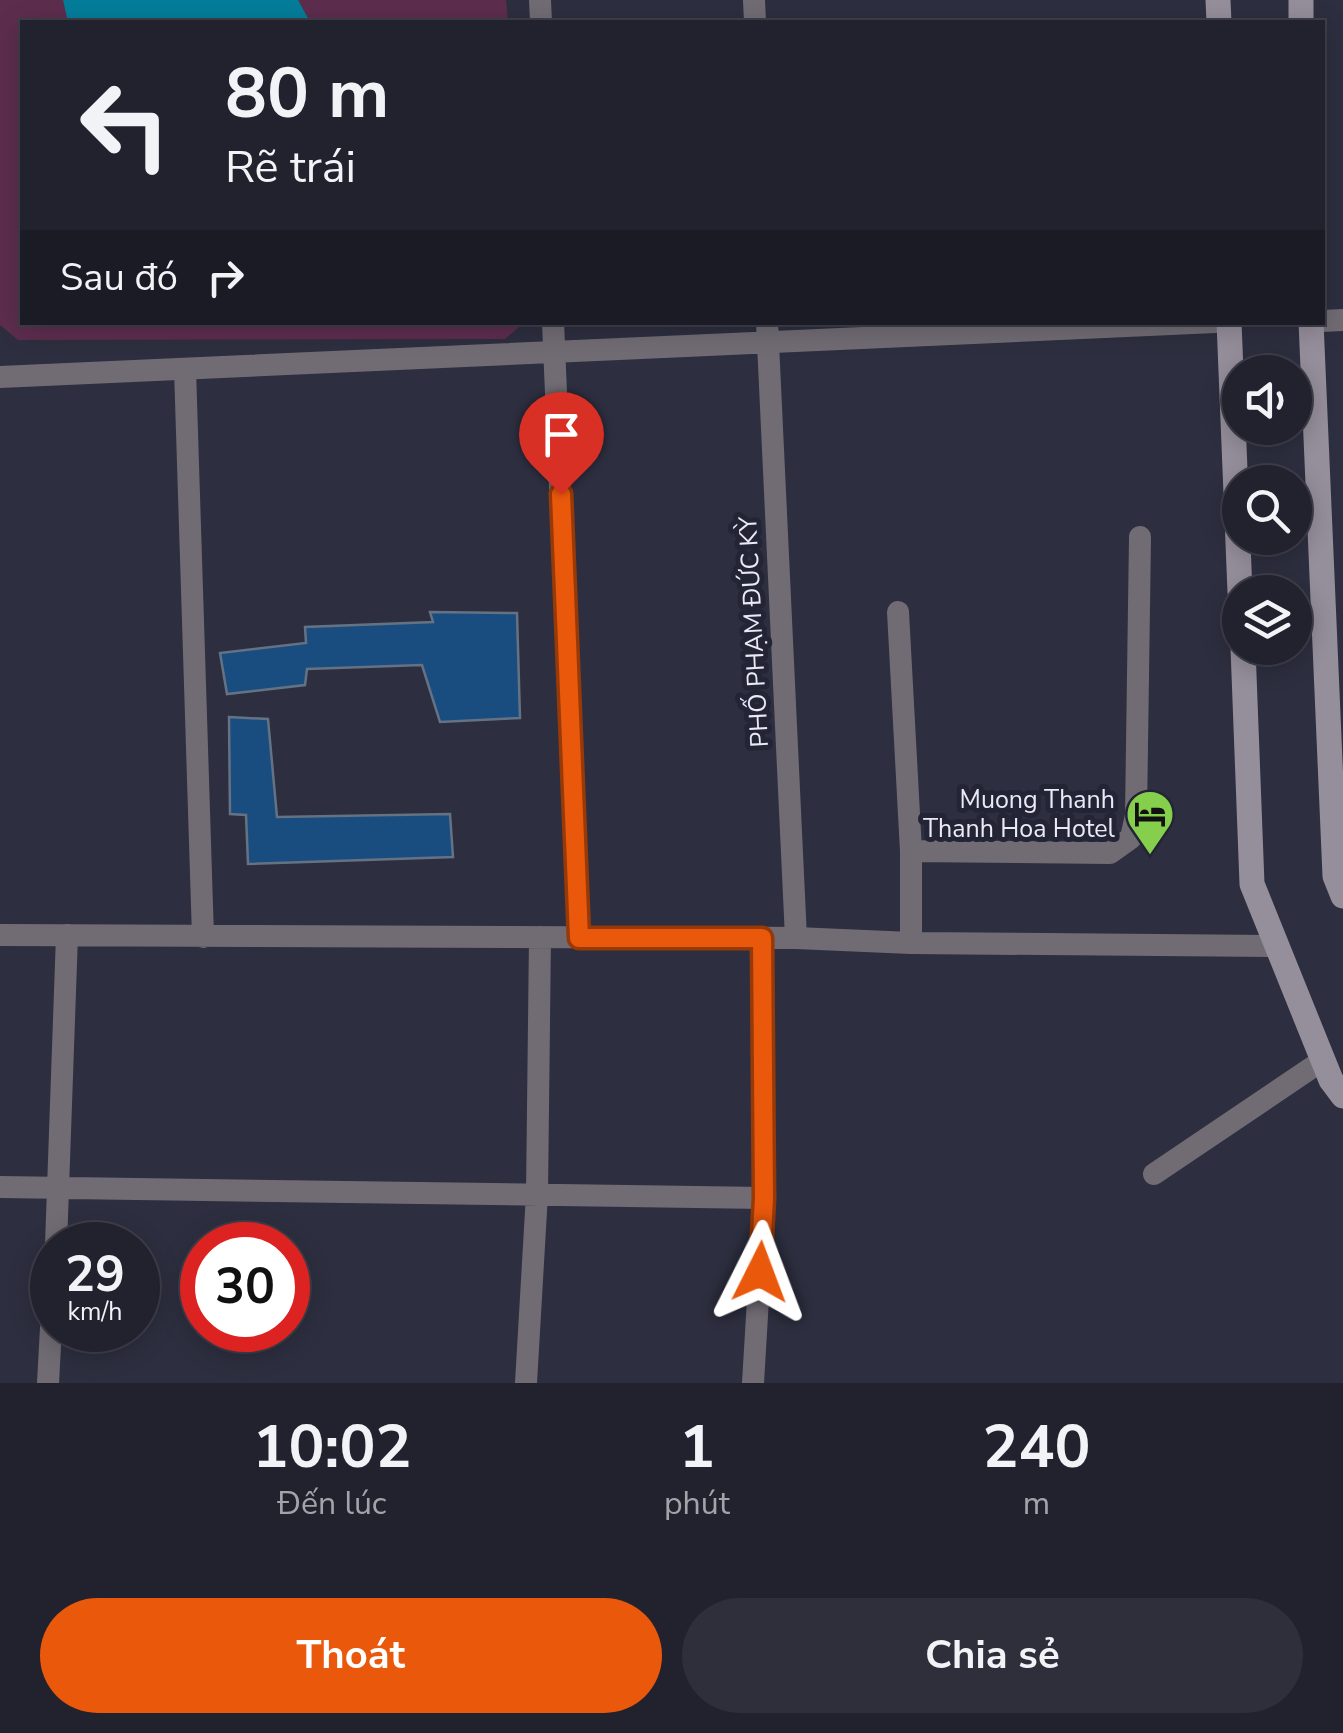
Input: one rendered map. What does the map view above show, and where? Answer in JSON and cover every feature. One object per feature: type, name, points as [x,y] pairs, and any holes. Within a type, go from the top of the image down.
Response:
[{"type":"main road","points":[[1229,325],[1239,575]]},
{"type":"main road","points":[[1312,325],[1335,876],[1343,896]]},
{"type":"main road","points":[[1243,665],[1252,884],[1331,1080],[1343,1096]]},
{"type":"street","points":[[554,325],[579,938]]},
{"type":"street","points":[[0,377],[555,352],[767,332],[1081,325]]},
{"type":"street","name":"PHỐ PHẠM ĐỨC KỲ","points":[[767,332],[796,938]]},
{"type":"street","points":[[186,370],[203,937]]},
{"type":"street","points":[[912,852],[1110,853],[1131,838],[1136,815],[1140,537]]},
{"type":"street","points":[[898,612],[912,852],[911,943]]},
{"type":"street","points":[[0,935],[796,938],[911,943],[1278,946]]},
{"type":"street","points":[[58,1222],[66,936]]},
{"type":"street","points":[[526,1383],[537,1194],[540,938]]},
{"type":"street","points":[[753,1383],[764,1198],[762,938]]},
{"type":"street","points":[[1154,1174],[1323,1060]]},
{"type":"street","points":[[0,1187],[764,1198]]},
{"type":"street","points":[[48,1383],[50,1352]]},
{"type":"shaded area","points":[[0,0],[506,0],[508,20],[20,20],[20,325],[522,325],[505,339],[18,340],[0,325]]},
{"type":"water","points":[[63,0],[298,0],[309,20],[68,20]]},
{"type":"building","points":[[430,612],[517,613],[520,718],[440,722],[422,665],[307,669],[305,685],[227,694],[220,653],[306,643],[305,627],[433,622]]},
{"type":"building","points":[[229,717],[268,719],[277,817],[450,814],[453,857],[248,864],[246,815],[230,814]]},
{"type":"place","name":"Muong Thanh Thanh Hoa Hotel","points":[[1150,856]]},
{"type":"route","points":[[561,494],[579,938],[762,938],[764,1198],[760,1272]]}]
